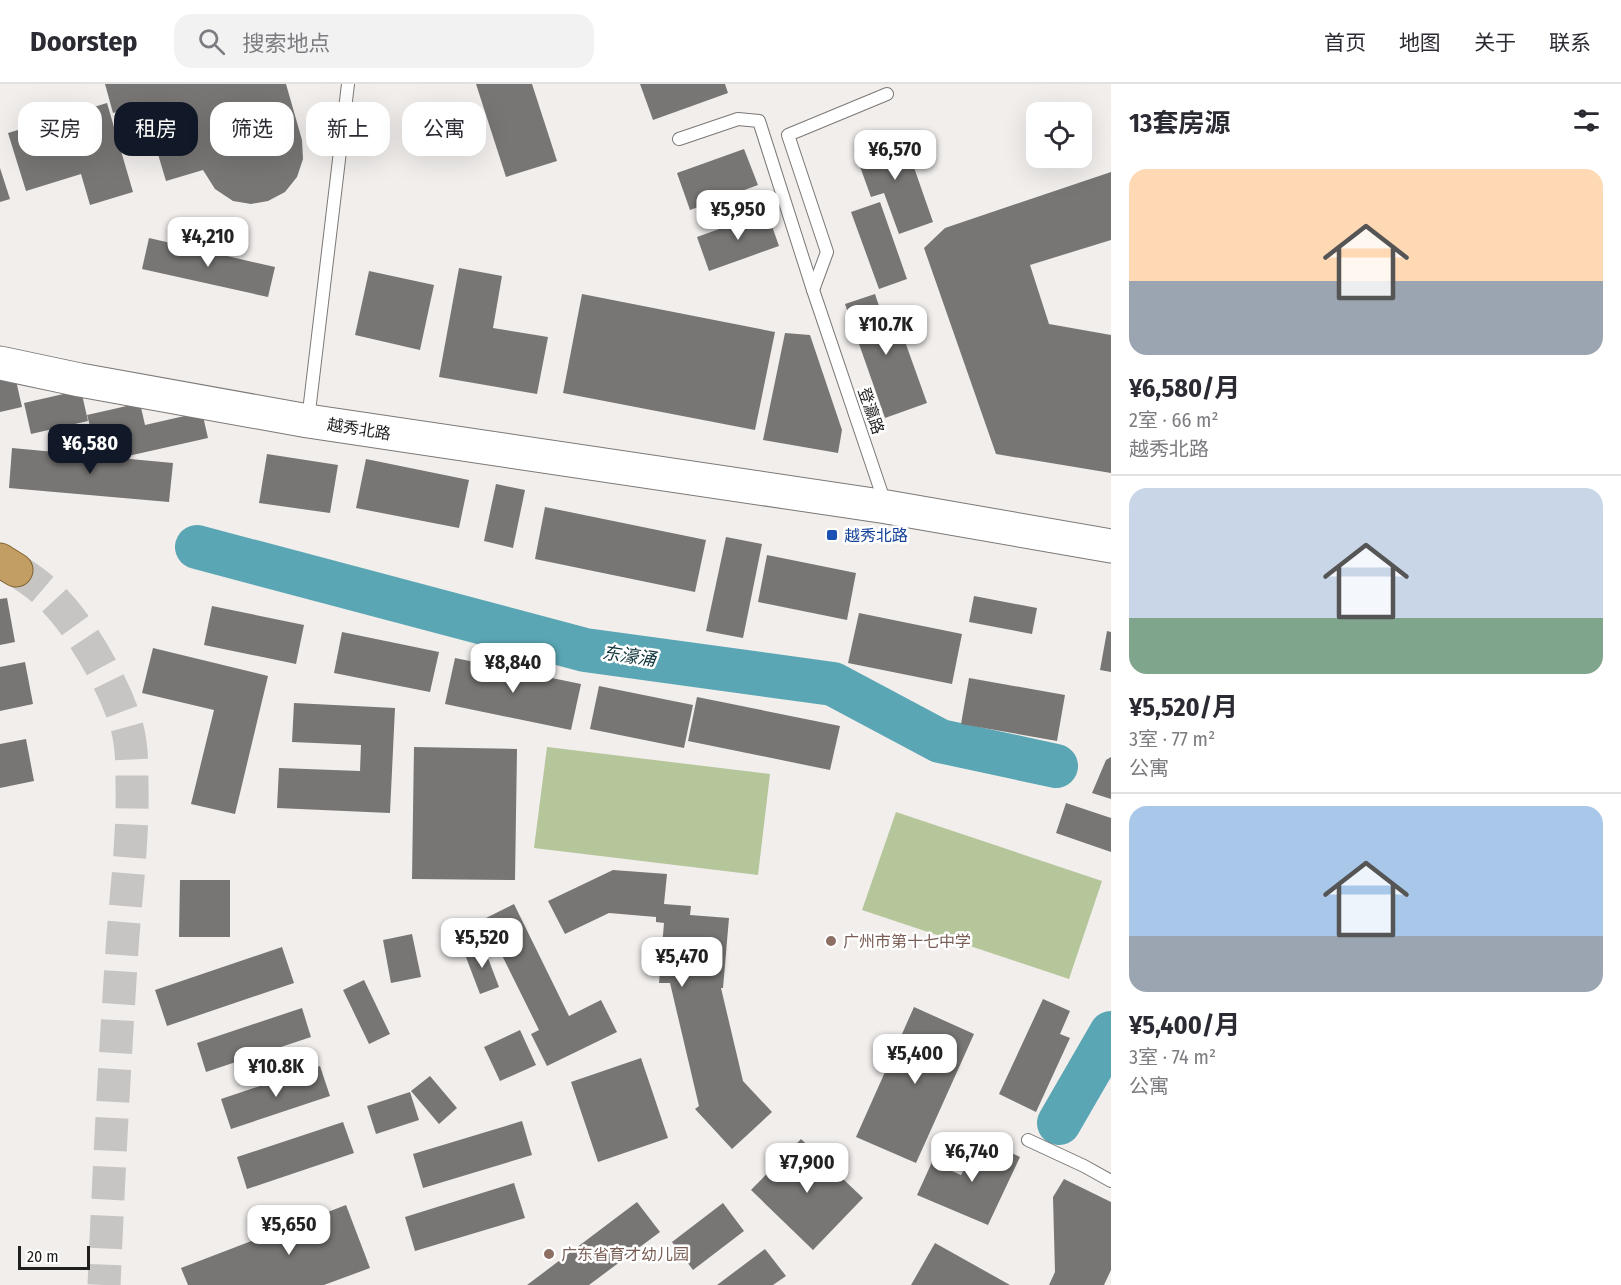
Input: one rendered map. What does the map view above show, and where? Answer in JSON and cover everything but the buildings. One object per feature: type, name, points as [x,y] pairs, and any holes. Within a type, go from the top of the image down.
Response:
[{"type":"main road","name":"越秀北路","points":[[0,363],[80,380],[308,421],[886,507],[1111,546]]},
{"type":"lane","points":[[308,421],[348,84]]},
{"type":"lane","points":[[813,290],[827,252],[788,135],[887,94]]},
{"type":"lane","name":"登瀛路","points":[[679,139],[738,118],[759,121],[886,507]]},
{"type":"lane","points":[[1028,1140],[1111,1181]]},
{"type":"green space","points":[[547,747],[770,774],[758,875],[534,848]]},
{"type":"green space","points":[[896,812],[1102,881],[1069,979],[862,910]]},
{"type":"waterway","name":"东濠涌","points":[[197,547],[585,650],[833,684],[940,741],[1056,766]]},
{"type":"waterway","name":"东濠涌","points":[[1059,1123],[1111,1033]]},
{"type":"tunnel","points":[[16,570],[51,597],[77,627],[115,695],[130,741],[132,823],[117,1023],[104,1285]]},
{"type":"place","name":"越秀北路","points":[[832,535]]},
{"type":"place","name":"广州市第十七中学","points":[[831,941]]},
{"type":"place","name":"广东省育才幼儿园","points":[[549,1254]]}]
